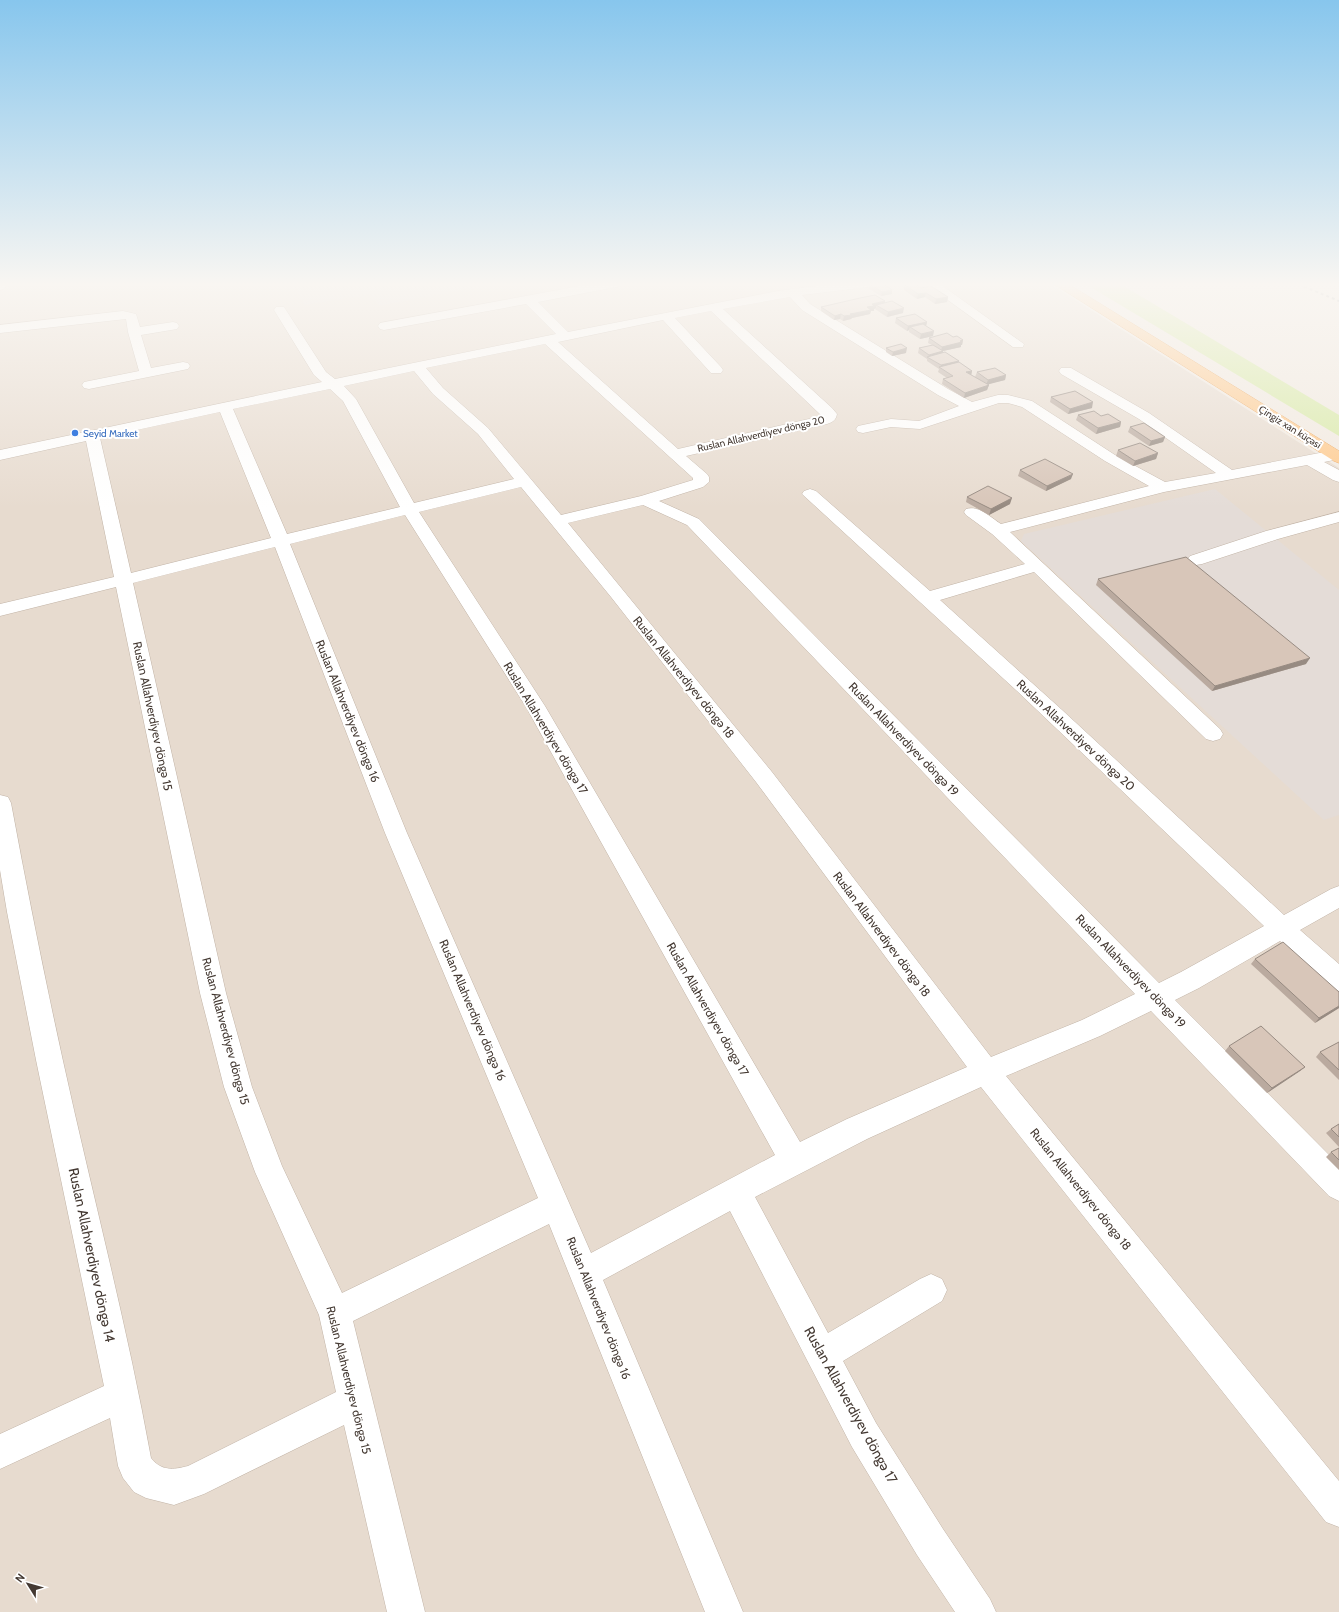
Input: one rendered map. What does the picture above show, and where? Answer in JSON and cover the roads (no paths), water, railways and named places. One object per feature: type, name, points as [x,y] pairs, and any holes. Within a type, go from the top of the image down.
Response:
[{"type":"main road","name":"Çingiz xan küçəsi","points":[[1181,357],[1338,453]]},
{"type":"main road","name":"Çingiz xan küçəsi","points":[[1188,357],[1338,453]]},
{"type":"street","points":[[141,357],[146,373]]},
{"type":"street","name":"Ruslan Allahverdiyev döngə 17","points":[[310,357],[321,374],[349,399],[409,508],[535,706],[794,1160]]},
{"type":"street","points":[[0,455],[461,357]]},
{"type":"street","points":[[558,521],[646,500],[701,482],[701,477],[576,357]]},
{"type":"street","points":[[704,357],[716,370]]},
{"type":"street","name":"Ruslan Allahverdiyev döngə 20","points":[[676,454],[822,421],[829,418],[830,414],[828,411],[769,357]]},
{"type":"street","points":[[887,357],[943,392],[971,407]]},
{"type":"street","points":[[89,385],[183,366]]},
{"type":"street","name":"Ruslan Allahverdiyev döngə 18","points":[[417,366],[438,391],[483,431],[558,521],[764,777],[986,1072],[1339,1509]]},
{"type":"street","points":[[1066,371],[1144,416],[1228,474]]},
{"type":"street","points":[[863,429],[891,423],[920,425],[998,399],[1019,401],[1027,404],[1110,458],[1163,487]]},
{"type":"street","name":"Ruslan Allahverdiyev döngə 16","points":[[225,407],[281,541],[396,833],[556,1206],[724,1612]]},
{"type":"street","name":"Ruslan Allahverdiyev döngə 15","points":[[92,435],[212,985],[238,1087],[270,1172],[335,1313],[354,1401],[406,1612]]},
{"type":"street","points":[[998,530],[1163,487],[1310,460],[1338,453]]},
{"type":"street","points":[[1310,460],[1339,477]]},
{"type":"street","points":[[0,610],[409,508],[524,481]]},
{"type":"street","name":"Ruslan Allahverdiyev döngə 20","points":[[810,494],[1054,714],[1280,928],[1339,980]]},
{"type":"street","name":"Ruslan Allahverdiyev döngə 19","points":[[646,500],[657,507],[684,516],[692,522],[1339,1186]]},
{"type":"street","points":[[972,512],[998,530],[1213,734]]},
{"type":"street","points":[[1196,560],[1272,535],[1339,517]]},
{"type":"street","points":[[927,598],[1036,566]]},
{"type":"street","name":"Ruslan Allahverdiyev döngə 14","points":[[0,803],[19,912],[49,1060],[123,1395],[135,1466],[146,1480],[174,1487],[192,1482],[354,1401]]},
{"type":"street","points":[[584,1274],[794,1160],[857,1129],[986,1072],[1091,1028],[1190,980],[1339,896]]},
{"type":"street","name":"Ruslan Allahverdiyev döngə 17","points":[[736,1192],[864,1434],[930,1542],[977,1612]]},
{"type":"street","points":[[335,1313],[556,1206]]},
{"type":"street","points":[[822,1355],[931,1290]]},
{"type":"street","points":[[0,1452],[123,1395]]},
{"type":"place","name":"Seyid Market","points":[[75,433]]}]
